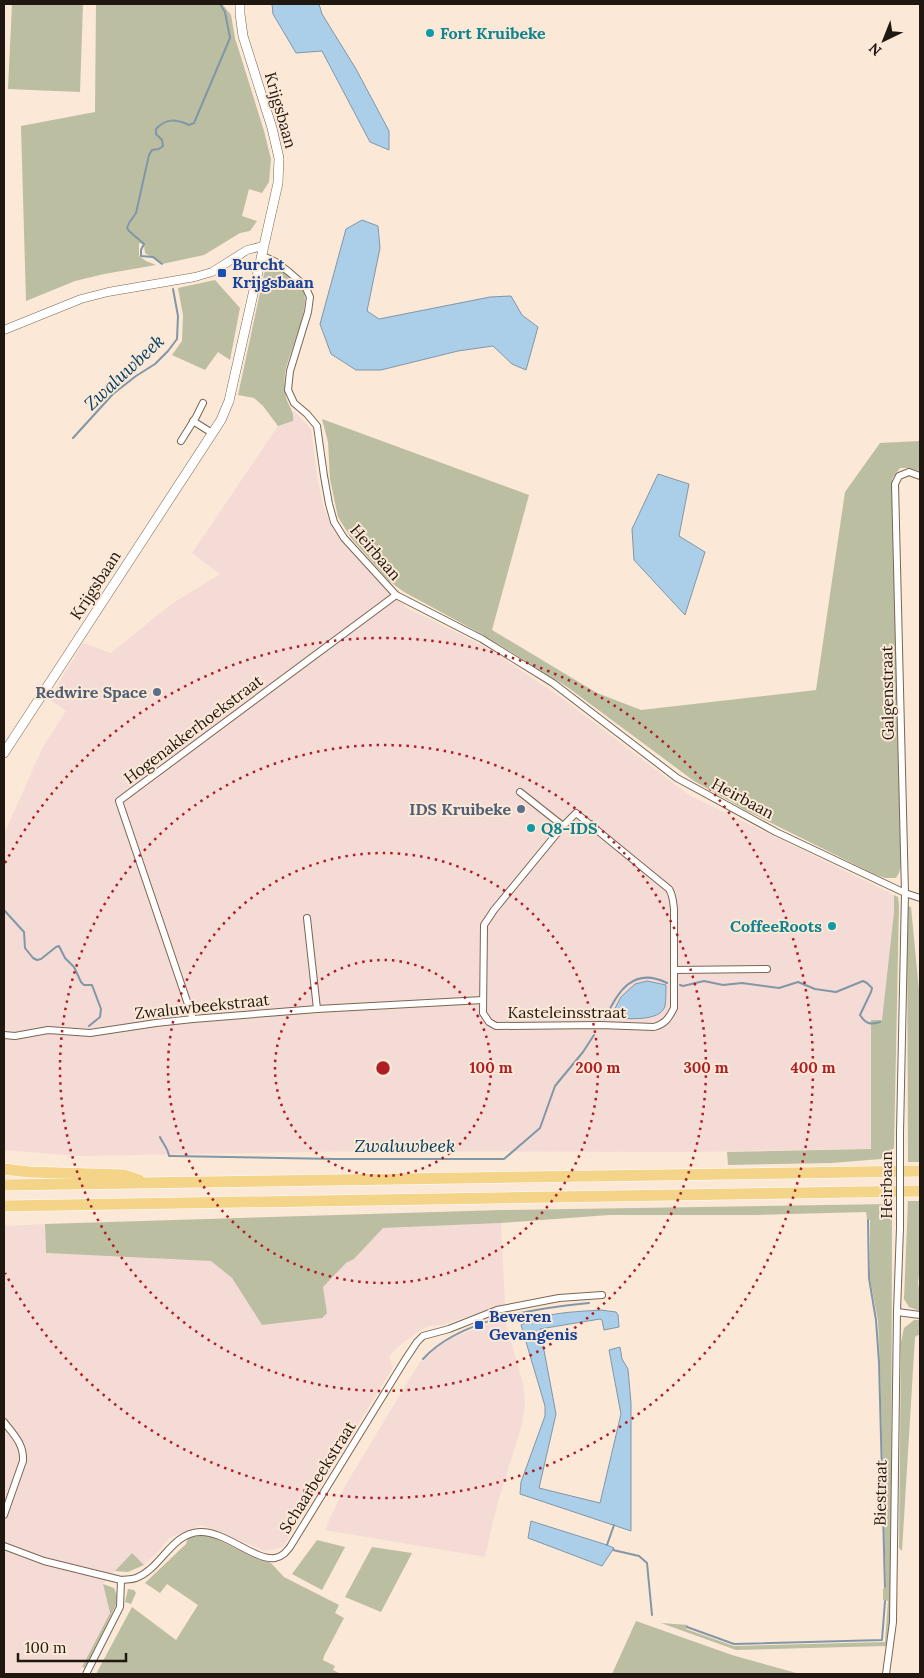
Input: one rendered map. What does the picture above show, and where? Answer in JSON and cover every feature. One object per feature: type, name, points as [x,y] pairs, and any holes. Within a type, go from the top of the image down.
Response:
[{"type":"highway","points":[[4,1169],[29,1172],[124,1175],[147,1183]]},
{"type":"highway","points":[[4,1185],[920,1171]]},
{"type":"highway","points":[[4,1206],[920,1191]]},
{"type":"highway","points":[[4,1212],[48,1206]]},
{"type":"main road","name":"Krijgsbaan","points":[[4,753],[221,420],[229,401],[278,183],[280,158],[243,36],[240,4]]},
{"type":"street","points":[[4,330],[81,299],[108,292],[195,277],[212,272],[247,250],[262,251]]},
{"type":"street","name":"Heirbaan","points":[[262,251],[305,286],[310,298],[308,312],[290,371],[288,390],[294,403],[318,426],[324,476],[334,522],[344,538],[396,596],[482,639],[546,678],[677,778],[776,832],[905,893],[897,1312]]},
{"type":"street","points":[[180,441],[194,421],[203,403]]},
{"type":"street","points":[[194,421],[212,433]]},
{"type":"street","name":"Galgenstraat","points":[[905,893],[896,484],[899,476],[909,472],[920,476]]},
{"type":"street","name":"Hogenakkerhoekstraat","points":[[194,1019],[119,801],[396,596]]},
{"type":"street","points":[[520,792],[562,826]]},
{"type":"street","name":"Kasteleinsstraat","points":[[576,814],[669,888],[673,899],[674,970],[674,1008],[662,1024],[654,1027],[496,1026],[489,1022],[483,1013],[484,925],[562,826],[576,814]]},
{"type":"street","points":[[905,893],[920,898]]},
{"type":"street","points":[[307,918],[317,1009]]},
{"type":"street","points":[[674,970],[767,969]]},
{"type":"street","name":"Zwaluwbeekstraat","points":[[4,1035],[15,1036],[48,1030],[90,1033],[194,1019],[317,1009],[484,1000]]},
{"type":"street","name":"Schaarbeekstraat","points":[[4,1546],[44,1561],[121,1580],[134,1579],[149,1571],[177,1542],[190,1534],[198,1532],[210,1532],[265,1557],[275,1558],[284,1554],[336,1474],[405,1360],[423,1336],[450,1329],[497,1310],[559,1298],[602,1295]]},
{"type":"street","points":[[897,1312],[920,1315]]},
{"type":"street","name":"Biestraat","points":[[886,1674],[893,1622],[897,1312]]},
{"type":"street","points":[[4,1422],[21,1444],[23,1453],[23,1461],[4,1515]]},
{"type":"street","points":[[86,1674],[120,1607],[121,1580]]},
{"type":"shaded area","points":[[294,411],[311,429],[317,477],[324,509],[334,531],[384,587],[407,608],[486,647],[559,696],[689,795],[894,895],[894,912],[882,1021],[871,1020],[871,1149],[690,1152],[368,1151],[77,1156],[4,1150],[4,834],[43,747],[66,711],[49,699],[83,643],[111,653],[170,605],[220,574],[192,553],[278,426],[293,421]]},
{"type":"shaded area","points":[[501,1223],[505,1304],[443,1325],[422,1329],[396,1348],[389,1357],[393,1367],[283,1547],[265,1551],[202,1525],[169,1538],[144,1565],[132,1553],[103,1584],[110,1613],[78,1674],[4,1674],[4,1226],[45,1224],[46,1253],[211,1261],[232,1278],[262,1325],[327,1313],[323,1287],[346,1263],[354,1259],[383,1228]]},
{"type":"shaded area","points":[[504,1318],[523,1383],[525,1403],[522,1424],[496,1509],[485,1557],[325,1530],[345,1486],[421,1360],[423,1361],[438,1346],[454,1337]]},
{"type":"green space","points":[[12,4],[83,4],[80,92],[8,89]]},
{"type":"green space","points":[[96,4],[222,4],[231,15],[235,38],[264,131],[271,159],[269,182],[262,193],[249,189],[242,216],[257,221],[250,231],[240,233],[204,255],[162,264],[145,253],[144,244],[139,243],[139,256],[156,265],[75,281],[26,301],[21,126],[95,112]]},
{"type":"green space","points":[[267,265],[275,265],[297,284],[303,291],[305,298],[302,318],[285,373],[285,392],[293,414],[293,421],[278,426],[263,406],[254,398],[238,395],[264,274]]},
{"type":"green space","points":[[215,280],[240,308],[230,360],[218,352],[205,370],[172,355],[182,341],[183,315],[178,288]]},
{"type":"green space","points":[[322,419],[529,495],[492,630],[597,693],[641,710],[816,690],[845,492],[880,443],[920,441],[920,471],[900,468],[892,479],[901,865],[896,878],[885,878],[874,874],[745,810],[694,781],[566,686],[487,637],[404,592],[389,581],[351,538],[338,517],[330,479],[328,442]]},
{"type":"green space","points":[[894,895],[898,897],[899,905],[894,1148],[881,1159],[831,1163],[728,1165],[727,1152],[871,1149],[871,1020],[882,1020],[894,912]]},
{"type":"green space","points":[[907,906],[911,907],[920,1001],[920,1162],[908,1162]]},
{"type":"green space","points":[[908,1201],[920,1201],[920,1266],[918,1283],[920,1311],[909,1307],[904,1299]]},
{"type":"green space","points":[[892,1204],[891,1623],[886,1646],[736,1650],[661,1623],[688,1625],[686,1629],[734,1646],[885,1642],[888,1601],[883,1600],[883,1588],[886,1588],[880,1364],[878,1321],[870,1278],[870,1220],[867,1219],[866,1212],[757,1215],[609,1215],[501,1223],[383,1228],[354,1259],[346,1263],[323,1287],[327,1313],[322,1318],[262,1325],[232,1278],[211,1261],[46,1253],[45,1224],[502,1210]]},
{"type":"green space","points":[[914,1320],[920,1320],[920,1334],[915,1337],[902,1551],[899,1548],[901,1342],[904,1328]]},
{"type":"green space","points":[[211,1536],[254,1558],[270,1562],[284,1577],[339,1605],[335,1613],[344,1618],[323,1660],[335,1666],[333,1670],[341,1674],[96,1674],[132,1607],[176,1640],[198,1605],[167,1584],[160,1593],[145,1583],[186,1544],[188,1538]]},
{"type":"green space","points":[[317,1540],[345,1547],[322,1590],[292,1574]]},
{"type":"green space","points":[[372,1547],[412,1553],[381,1612],[345,1597]]},
{"type":"green space","points":[[132,1553],[144,1565],[128,1572],[115,1571]]},
{"type":"green space","points":[[103,1584],[114,1588],[117,1596],[116,1605],[85,1668],[82,1667],[110,1613]]},
{"type":"green space","points":[[128,1589],[134,1590],[136,1593],[131,1604],[125,1602]]},
{"type":"green space","points":[[636,1621],[732,1655],[800,1674],[612,1674]]},
{"type":"water","points":[[272,4],[319,4],[322,14],[356,69],[389,131],[389,150],[370,142],[322,51],[296,53],[273,14]]},
{"type":"water","points":[[362,220],[378,226],[380,248],[367,311],[379,319],[490,297],[511,296],[522,315],[538,327],[526,370],[512,364],[493,346],[458,351],[381,370],[356,370],[331,354],[320,324],[346,229]]},
{"type":"water","points":[[658,474],[689,484],[679,536],[705,552],[685,615],[634,560],[632,529]]},
{"type":"water","points":[[647,981],[666,985],[665,1006],[662,1011],[649,1017],[632,1019],[610,1018],[621,997],[635,984]]},
{"type":"water","points":[[601,1310],[616,1312],[619,1327],[604,1330],[602,1320],[600,1319],[540,1329],[556,1414],[539,1488],[600,1503],[621,1414],[609,1350],[620,1347],[622,1359],[628,1369],[631,1403],[631,1531],[520,1494],[521,1482],[545,1416],[545,1406],[521,1325],[550,1315]]},
{"type":"water","points":[[531,1521],[614,1548],[602,1566],[528,1538]]},
{"type":"waterway","name":"Zwaluwbeek","points":[[162,264],[153,257],[141,256],[144,244],[127,228],[136,213],[149,155],[152,150],[163,146],[162,140],[156,134],[156,129],[167,121],[189,125],[194,123],[230,38],[225,12],[220,4]]},
{"type":"waterway","name":"Zwaluwbeek","points":[[73,438],[113,394],[155,364],[177,339],[178,316],[173,289]]},
{"type":"waterway","name":"Zwaluwbeek","points":[[4,910],[24,932],[25,948],[33,958],[41,959],[59,946],[65,958],[74,967],[81,982],[84,985],[92,985],[101,1009],[100,1017],[89,1026]]},
{"type":"waterway","name":"Zwaluwbeek","points":[[605,1019],[615,1000],[628,984],[645,978],[667,983]]},
{"type":"waterway","name":"Zwaluwbeek","points":[[680,985],[704,981],[723,985],[742,983],[779,988],[798,982],[815,989],[836,992],[863,981],[872,988],[860,1015],[868,1023],[880,1022]]},
{"type":"waterway","name":"Zwaluwbeek","points":[[160,1137],[167,1148],[169,1156],[334,1159],[504,1159],[540,1128],[555,1086],[583,1052],[594,1035]]},
{"type":"waterway","points":[[868,1220],[869,1278],[876,1320],[879,1362],[885,1587]]},
{"type":"waterway","points":[[423,1359],[438,1345],[478,1325],[523,1312],[589,1303]]},
{"type":"waterway","points":[[520,1313],[524,1323]]},
{"type":"waterway","points":[[607,1545],[614,1525]]},
{"type":"waterway","points":[[613,1550],[639,1556],[647,1563],[652,1615]]},
{"type":"waterway","points":[[687,1627],[734,1644],[882,1640],[885,1601]]},
{"type":"place","name":"Fort Kruibeke","points":[[430,33]]},
{"type":"place","name":"Burcht Krijgsbaan","points":[[222,273]]},
{"type":"place","name":"Redwire Space","points":[[157,692]]},
{"type":"place","name":"IDS Kruibeke","points":[[521,809]]},
{"type":"place","name":"Q8-IDS","points":[[531,828]]},
{"type":"place","name":"CoffeeRoots","points":[[832,926]]},
{"type":"place","name":"Beveren Gevangenis","points":[[479,1325]]}]
